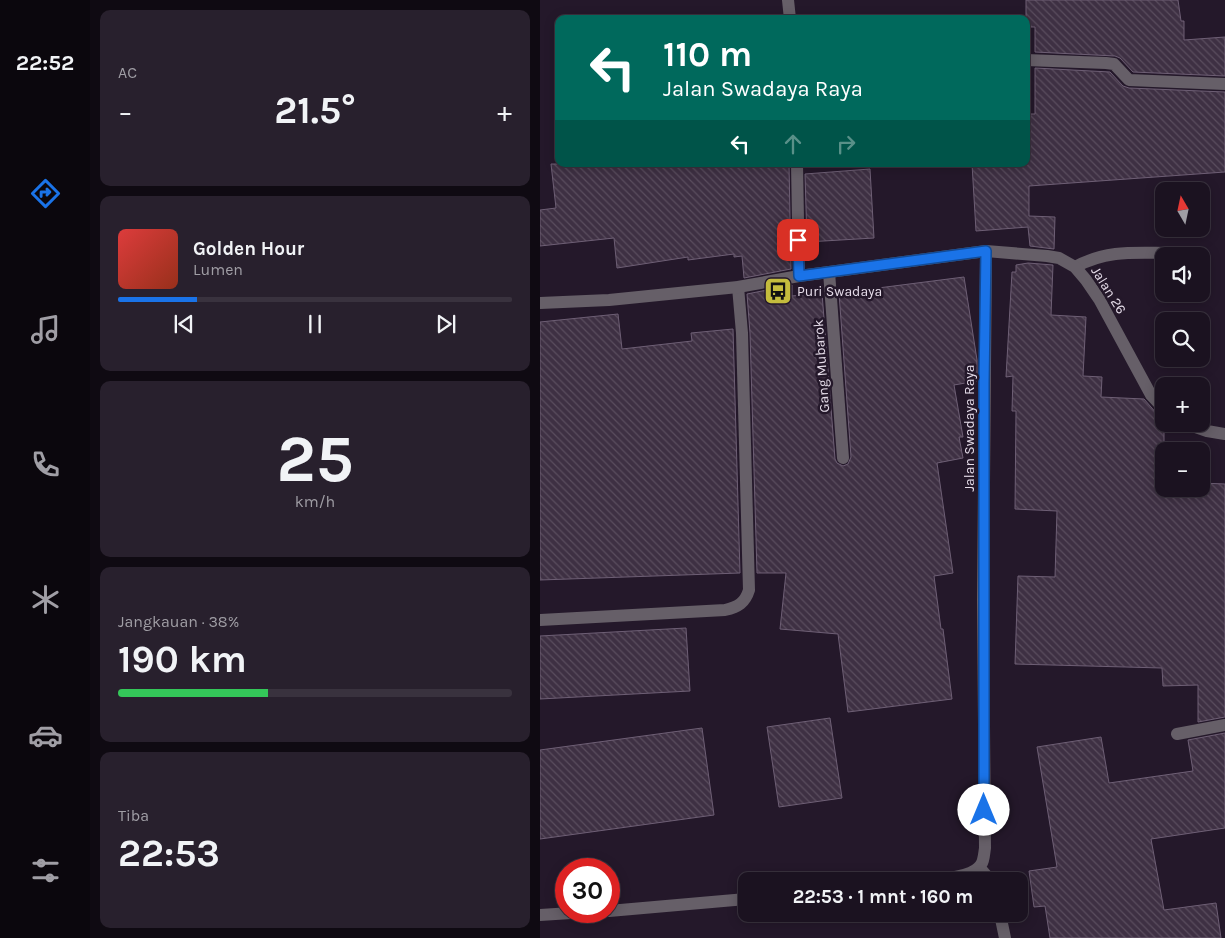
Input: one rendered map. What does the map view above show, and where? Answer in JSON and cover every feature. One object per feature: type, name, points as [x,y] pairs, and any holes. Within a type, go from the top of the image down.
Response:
[{"type":"street","points":[[788,0],[790,15]]},
{"type":"street","points":[[1030,60],[1106,62],[1114,64],[1129,80],[1225,84]]},
{"type":"street","points":[[797,167],[799,276]]},
{"type":"street","points":[[540,303],[609,300],[738,287],[799,276],[986,251]]},
{"type":"street","name":"Jalan 26","points":[[986,251],[1059,258],[1075,267],[1099,299],[1151,395],[1155,399]]},
{"type":"street","name":"Jalan Swadaya Raya","points":[[980,867],[985,848],[983,580],[986,251]]},
{"type":"street","points":[[1075,267],[1091,258],[1115,254],[1155,254]]},
{"type":"street","name":"Gang Mubarok","points":[[829,272],[843,458]]},
{"type":"street","points":[[540,620],[725,610],[736,607],[747,598],[749,590],[744,402],[742,333],[738,287]]},
{"type":"street","points":[[1210,432],[1225,434]]},
{"type":"street","points":[[1177,734],[1225,725]]},
{"type":"street","points":[[969,872],[980,867],[984,872]]},
{"type":"street","points":[[620,910],[738,900]]},
{"type":"street","points":[[540,915],[555,914]]},
{"type":"street","points":[[1002,922],[1005,938]]},
{"type":"building","points":[[1026,0],[1178,0],[1181,21],[1184,21],[1184,40],[1225,37],[1225,76],[1133,72],[1120,58],[1115,56],[1035,52],[1035,27],[1030,27],[1030,15],[1026,15]]},
{"type":"building","points":[[1035,68],[1110,72],[1123,86],[1129,88],[1225,92],[1225,172],[1029,186],[1029,216],[1055,217],[1054,249],[1030,246],[1028,227],[976,231],[972,167],[1030,167],[1030,114],[1035,114]]},
{"type":"building","points":[[551,164],[555,164],[555,167],[789,167],[791,269],[744,278],[742,256],[734,257],[734,254],[688,260],[688,257],[617,268],[614,238],[540,246],[540,210],[556,208]]},
{"type":"building","points":[[870,169],[874,238],[807,242],[805,174]]},
{"type":"building","points":[[1028,263],[1053,265],[1051,315],[1086,317],[1083,376],[1102,377],[1101,397],[1144,399],[1155,412],[1155,432],[1164,432],[1164,442],[1155,442],[1155,497],[1210,497],[1210,483],[1225,484],[1225,717],[1198,722],[1198,685],[1163,686],[1162,668],[1015,664],[1018,576],[1055,577],[1057,511],[1015,509],[1016,411],[1012,411],[1013,376],[1006,377],[1012,272],[1016,272],[1016,265]]},
{"type":"building","points":[[964,277],[977,360],[977,381],[954,385],[963,437],[959,437],[963,458],[937,463],[953,573],[934,576],[952,699],[848,712],[838,634],[780,629],[786,573],[757,573],[750,333],[747,294],[792,285],[792,296],[822,293],[835,459],[837,463],[843,466],[848,464],[851,457],[839,293]]},
{"type":"building","points":[[618,314],[622,349],[692,341],[691,333],[733,329],[740,573],[540,580],[540,322]]},
{"type":"building","points":[[686,628],[690,691],[540,699],[540,636]]},
{"type":"building","points":[[830,718],[842,798],[779,807],[767,727]]},
{"type":"building","points":[[702,728],[714,815],[540,839],[540,750]]},
{"type":"building","points":[[1225,733],[1225,828],[1151,839],[1164,910],[1216,903],[1221,938],[1050,938],[1045,906],[1034,907],[1029,871],[1057,867],[1037,747],[1101,737],[1109,783],[1193,771],[1188,740]]},
{"type":"place","name":"Puri Swadaya","points":[[778,291]]},
{"type":"route","points":[[798,240],[799,276],[986,251],[983,600],[984,810]]}]
